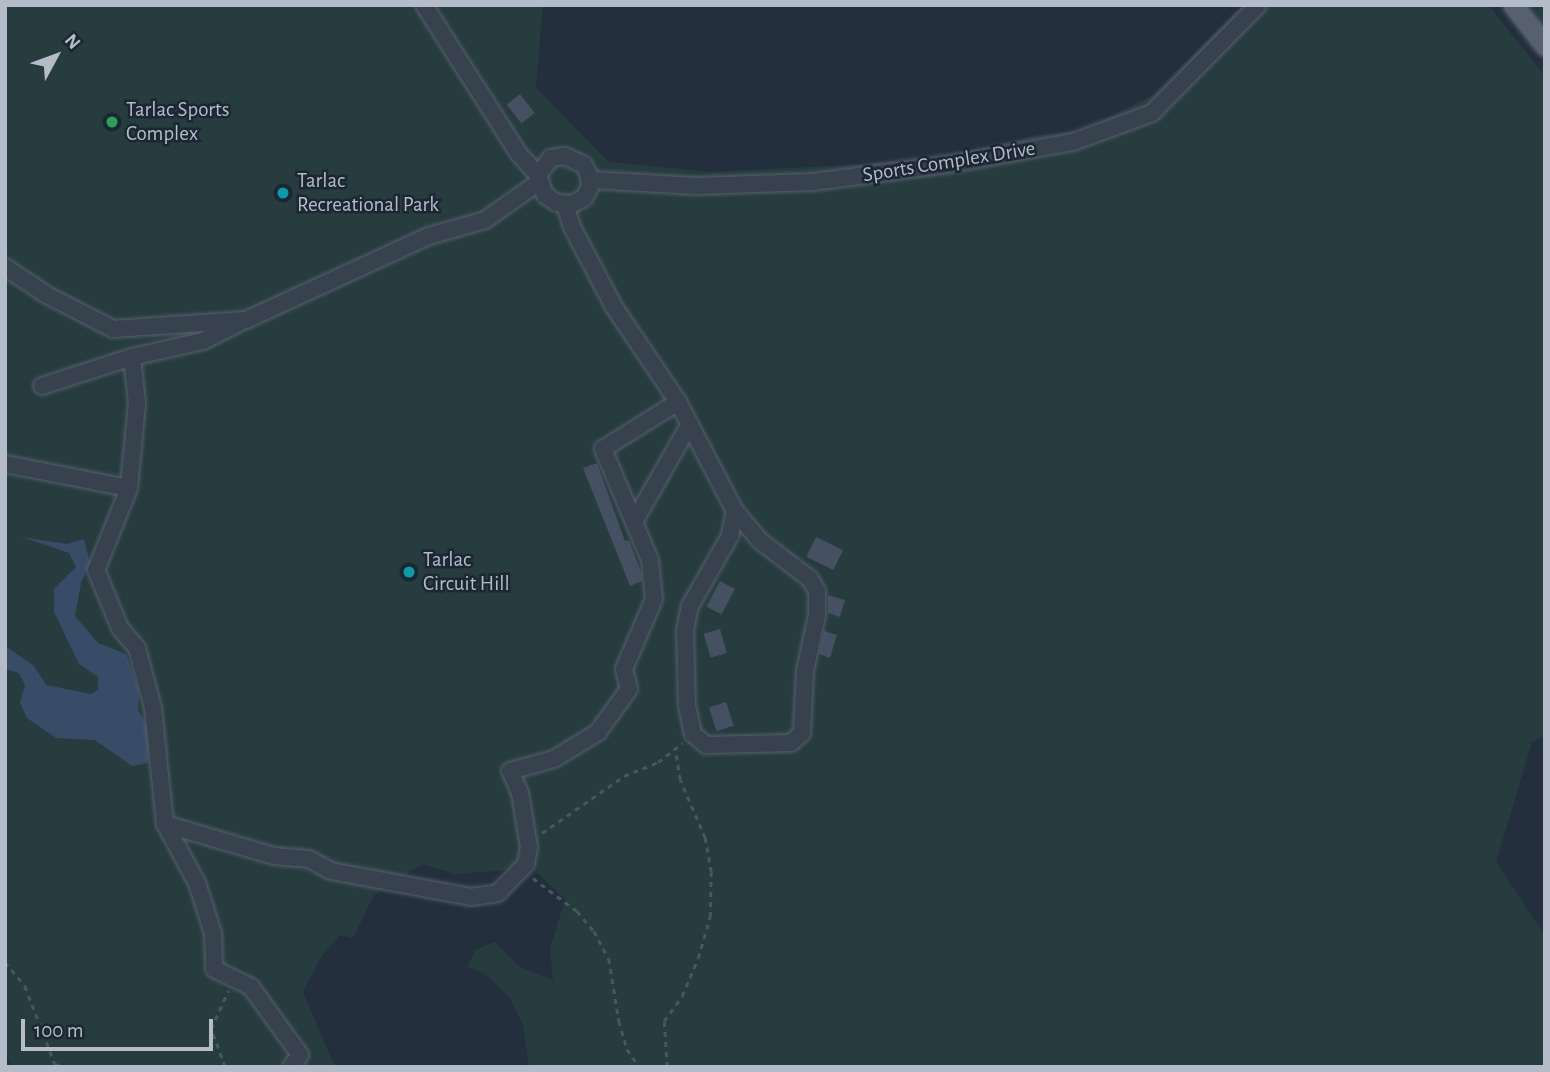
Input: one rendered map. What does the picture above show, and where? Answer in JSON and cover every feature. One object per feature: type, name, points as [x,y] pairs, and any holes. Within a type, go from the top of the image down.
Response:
[{"type":"main road","points":[[1513,5],[1545,46]]},
{"type":"street","points":[[42,386],[132,357],[203,341],[429,236],[485,220],[539,179],[551,159],[565,156],[584,165],[591,180],[584,198],[565,205],[551,200],[539,179],[519,154],[424,5]]},
{"type":"street","name":"Sports Complex Drive","points":[[591,180],[696,186],[813,182],[957,163],[1073,142],[1152,113],[1258,5]]},
{"type":"street","points":[[565,205],[572,226],[614,307],[678,402],[735,511],[759,540],[810,579],[817,592],[817,615],[805,671],[803,733],[791,743],[706,745],[693,734],[687,705],[685,631],[690,606],[725,546],[735,511]]},
{"type":"street","points":[[5,267],[47,295],[113,328],[246,320]]},
{"type":"street","points":[[132,357],[137,402],[129,488],[96,570],[120,628],[137,648],[153,708],[165,824],[197,883],[213,933],[214,969],[251,987],[300,1055],[291,1067]]},
{"type":"street","points":[[165,824],[274,856],[309,859],[331,871],[471,897],[498,893],[526,864],[529,847],[520,793],[510,771],[554,760],[598,732],[629,689],[624,669],[654,599],[650,560],[603,449],[678,402]]},
{"type":"street","points":[[634,522],[690,424]]},
{"type":"street","points":[[5,464],[129,488]]},
{"type":"path","points":[[529,847],[534,839],[624,776],[659,762],[693,734]]},
{"type":"path","points":[[667,1067],[664,1021],[682,996],[698,958],[710,917],[711,872],[705,838],[680,780],[675,749]]},
{"type":"path","points":[[526,864],[534,880],[578,911],[594,931],[609,959],[627,1049],[639,1067]]},
{"type":"path","points":[[5,962],[25,985],[55,1064],[64,1067]]},
{"type":"path","points":[[225,1067],[211,1029],[234,979]]},
{"type":"green space","points":[[5,5],[543,5],[536,88],[609,162],[713,172],[923,161],[1039,135],[1082,131],[1153,95],[1243,5],[1488,5],[1545,76],[1545,736],[1532,742],[1496,862],[1545,936],[1545,1067],[529,1067],[523,1025],[510,998],[484,973],[468,967],[475,950],[495,942],[520,967],[553,980],[550,949],[565,899],[532,868],[455,874],[422,864],[374,895],[353,938],[340,935],[321,957],[303,992],[335,1067],[14,1067],[5,1055]]},
{"type":"green space","points":[[1524,5],[1545,5],[1545,31]]},
{"type":"water","points":[[22,537],[67,544],[84,539],[90,563],[81,583],[75,616],[98,643],[126,654],[139,691],[138,710],[149,728],[148,763],[132,766],[95,740],[56,738],[27,718],[20,703],[25,685],[19,673],[5,669],[5,646],[34,666],[46,685],[91,694],[98,690],[98,677],[79,664],[54,612],[54,589],[76,567],[69,553]]},
{"type":"building","points":[[520,94],[535,113],[521,123],[507,104]]},
{"type":"building","points":[[597,463],[625,541],[629,540],[641,572],[642,581],[630,586],[583,468]]},
{"type":"building","points":[[816,537],[843,550],[833,570],[806,557]]},
{"type":"building","points":[[720,581],[735,589],[721,615],[706,607]]},
{"type":"building","points":[[828,595],[845,600],[840,617],[828,613]]},
{"type":"building","points":[[720,629],[727,653],[711,658],[704,634]]},
{"type":"building","points":[[824,631],[837,635],[830,658],[819,654]]},
{"type":"building","points":[[726,702],[734,726],[717,731],[709,708]]},
{"type":"place","name":"Tarlac Sports Complex","points":[[112,122]]},
{"type":"place","name":"Tarlac Recreational Park","points":[[283,193]]},
{"type":"place","name":"Tarlac Circuit Hill","points":[[409,572]]}]
